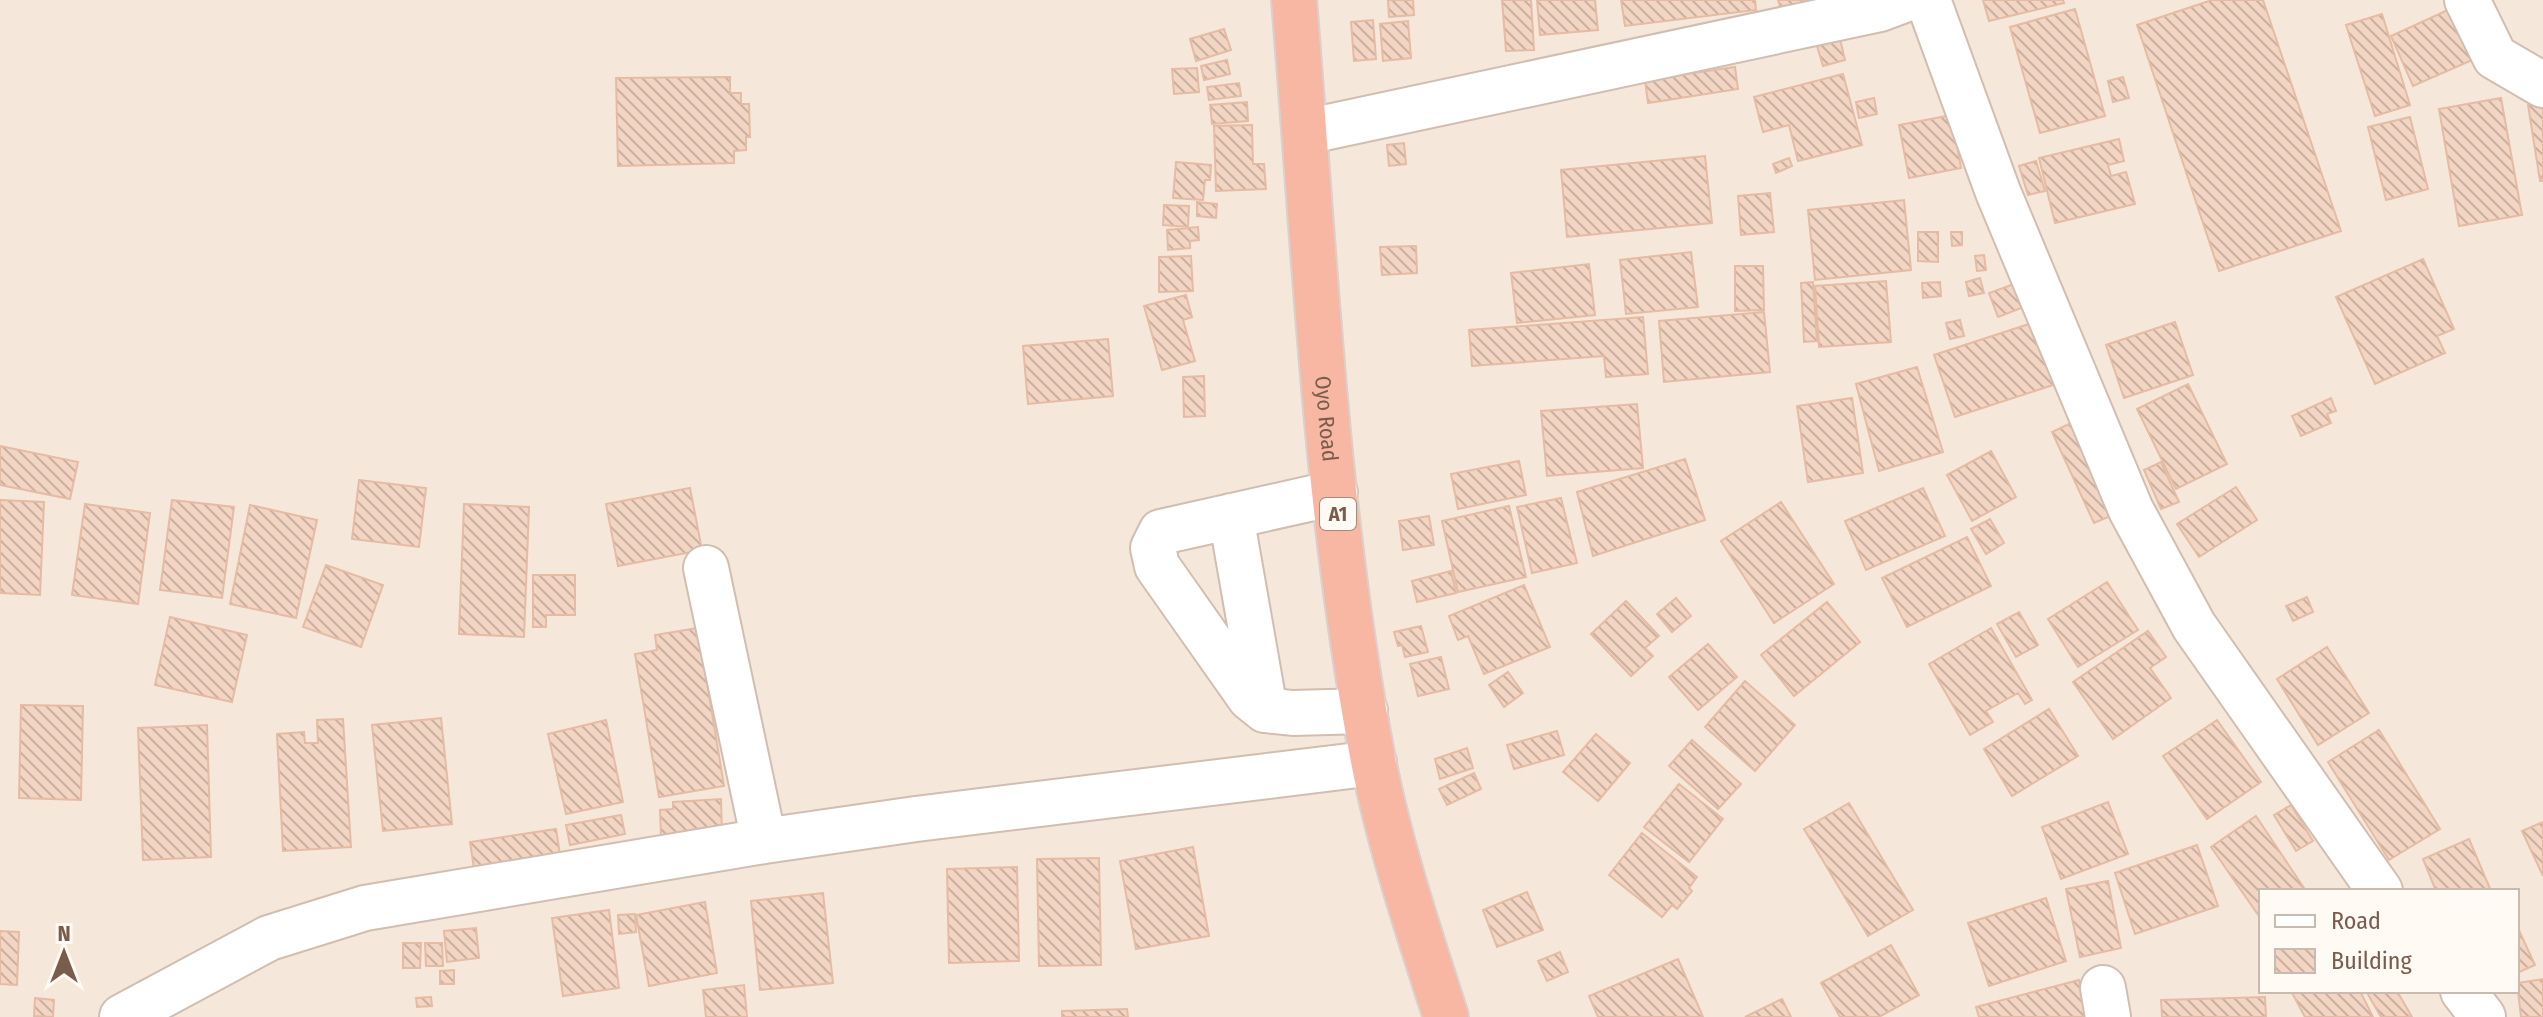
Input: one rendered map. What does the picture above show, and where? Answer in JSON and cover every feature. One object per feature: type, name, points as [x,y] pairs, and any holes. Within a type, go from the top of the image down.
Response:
[{"type":"highway","name":"Oyo Road","points":[[1294,0],[1328,437],[1357,666],[1374,763],[1408,898],[1446,1017]]},
{"type":"street","points":[[1928,0],[1998,192],[2131,510],[2194,626],[2379,889]]},
{"type":"street","points":[[2467,0],[2495,57],[2543,85]]},
{"type":"street","points":[[1305,132],[1887,3]]},
{"type":"street","points":[[1335,493],[1161,532],[1153,548],[1157,566],[1250,698],[1265,710],[1293,713],[1365,711]]},
{"type":"street","points":[[1231,516],[1265,710]]},
{"type":"street","points":[[706,568],[764,841]]},
{"type":"street","points":[[122,1017],[269,938],[365,908],[764,841],[916,819],[1374,763]]},
{"type":"street","points":[[2465,993],[2483,1017]]},
{"type":"shaded area","points":[[0,0],[2543,0],[2543,1017],[0,1017]]},
{"type":"building","points":[[1388,0],[1413,0],[1414,15],[1389,17]]},
{"type":"building","points":[[1502,0],[1531,0],[1534,50],[1506,51]]},
{"type":"building","points":[[1537,0],[1595,0],[1598,30],[1540,35]]},
{"type":"building","points":[[1621,0],[1755,0],[1756,10],[1625,26]]},
{"type":"building","points":[[1778,0],[1810,0],[1781,9]]},
{"type":"building","points":[[1983,0],[2063,0],[2064,3],[1989,21]]},
{"type":"building","points":[[2212,0],[2263,0],[2341,231],[2219,271],[2137,25]]},
{"type":"building","points":[[2463,3],[2486,54],[2413,86],[2391,36]]},
{"type":"building","points":[[2075,9],[2105,116],[2040,133],[2010,27]]},
{"type":"building","points":[[2382,14],[2410,105],[2375,116],[2346,25]]},
{"type":"building","points":[[1373,20],[1376,59],[1354,61],[1351,22]]},
{"type":"building","points":[[1408,21],[1411,58],[1383,61],[1380,24]]},
{"type":"building","points":[[1224,29],[1231,50],[1196,61],[1190,39]]},
{"type":"building","points":[[1840,39],[1845,60],[1823,66],[1817,46]]},
{"type":"building","points":[[1227,60],[1230,74],[1204,80],[1201,66]]},
{"type":"building","points":[[1735,67],[1738,89],[1648,103],[1645,80]]},
{"type":"building","points":[[1197,68],[1199,92],[1174,94],[1172,69]]},
{"type":"building","points":[[1843,74],[1862,145],[1798,161],[1789,125],[1763,132],[1754,97]]},
{"type":"building","points":[[730,77],[730,93],[741,93],[741,104],[749,104],[750,137],[746,137],[746,150],[734,151],[734,163],[618,166],[616,78]]},
{"type":"building","points":[[2123,77],[2129,98],[2113,102],[2108,81]]},
{"type":"building","points":[[1239,83],[1241,96],[1209,100],[1207,87]]},
{"type":"building","points":[[1874,98],[1877,114],[1859,118],[1856,102]]},
{"type":"building","points":[[2501,98],[2522,215],[2459,226],[2439,109]]},
{"type":"building","points":[[1247,102],[1248,121],[1212,124],[1210,105]]},
{"type":"building","points":[[2543,102],[2543,181],[2540,181],[2528,105]]},
{"type":"building","points":[[1952,115],[1961,168],[1909,178],[1899,125]]},
{"type":"building","points":[[2410,117],[2428,189],[2386,200],[2368,127]]},
{"type":"building","points":[[1252,125],[1253,164],[1264,164],[1266,189],[1216,191],[1214,126]]},
{"type":"building","points":[[2119,139],[2124,161],[2108,165],[2111,176],[2126,172],[2135,204],[2055,223],[2039,158]]},
{"type":"building","points":[[1404,143],[1406,164],[1389,166],[1387,145]]},
{"type":"building","points":[[1705,156],[1712,223],[1567,237],[1561,170]]},
{"type":"building","points":[[1789,158],[1792,166],[1776,173],[1773,164]]},
{"type":"building","points":[[2036,161],[2045,191],[2028,195],[2019,166]]},
{"type":"building","points":[[1176,162],[1211,165],[1210,180],[1205,180],[1203,200],[1173,198]]},
{"type":"building","points":[[1770,193],[1774,232],[1741,235],[1738,196]]},
{"type":"building","points":[[1904,200],[1911,270],[1815,280],[1808,210]]},
{"type":"building","points":[[1197,202],[1217,204],[1216,218],[1197,216]]},
{"type":"building","points":[[1164,205],[1189,206],[1188,227],[1163,225]]},
{"type":"building","points":[[1198,227],[1199,240],[1190,241],[1190,248],[1168,250],[1167,230]]},
{"type":"building","points":[[1918,232],[1938,232],[1938,262],[1918,261]]},
{"type":"building","points":[[1951,232],[1962,232],[1962,245],[1952,246]]},
{"type":"building","points":[[1416,246],[1417,273],[1382,275],[1380,247]]},
{"type":"building","points":[[1691,252],[1698,307],[1626,314],[1620,260]]},
{"type":"building","points":[[1984,255],[1986,270],[1977,271],[1975,256]]},
{"type":"building","points":[[1191,256],[1193,291],[1159,292],[1159,257]]},
{"type":"building","points":[[2423,259],[2454,329],[2437,336],[2445,353],[2375,384],[2336,297]]},
{"type":"building","points":[[1589,264],[1595,315],[1517,323],[1511,273]]},
{"type":"building","points":[[1735,266],[1763,266],[1764,310],[1735,311]]},
{"type":"building","points":[[1980,278],[1984,293],[1969,296],[1966,282]]},
{"type":"building","points":[[1886,281],[1891,342],[1819,347],[1815,286]]},
{"type":"building","points":[[1813,282],[1817,341],[1804,342],[1801,283]]},
{"type":"building","points":[[1940,282],[1941,296],[1923,298],[1922,283]]},
{"type":"building","points":[[2014,284],[2024,307],[1998,317],[1989,293]]},
{"type":"building","points":[[1186,295],[1192,317],[1183,320],[1195,361],[1162,370],[1144,306]]},
{"type":"building","points":[[1764,312],[1770,372],[1664,382],[1659,321]]},
{"type":"building","points":[[1643,317],[1648,374],[1606,377],[1604,356],[1472,366],[1469,330]]},
{"type":"building","points":[[1960,320],[1964,336],[1950,339],[1946,323]]},
{"type":"building","points":[[2035,322],[2056,384],[1955,417],[1934,355]]},
{"type":"building","points":[[2175,322],[2193,375],[2124,398],[2106,345]]},
{"type":"building","points":[[1108,339],[1113,396],[1028,404],[1023,346]]},
{"type":"building","points":[[1917,367],[1943,452],[1879,471],[1856,384]]},
{"type":"building","points":[[1204,376],[1205,416],[1184,417],[1183,377]]},
{"type":"building","points":[[2188,384],[2227,464],[2176,489],[2137,409]]},
{"type":"building","points":[[1852,398],[1863,473],[1808,482],[1797,406]]},
{"type":"building","points":[[2331,398],[2336,411],[2327,414],[2331,423],[2301,436],[2292,416]]},
{"type":"building","points":[[1637,404],[1643,468],[1547,476],[1541,411]]},
{"type":"building","points":[[2071,423],[2113,515],[2094,523],[2052,432]]},
{"type":"building","points":[[0,446],[78,462],[70,499],[0,485]]},
{"type":"building","points":[[1991,451],[2016,497],[1972,521],[1947,475]]},
{"type":"building","points":[[1685,459],[1705,520],[1593,556],[1577,492]]},
{"type":"building","points":[[1519,461],[1526,495],[1458,509],[1451,474]]},
{"type":"building","points":[[2161,462],[2179,502],[2161,509],[2144,470]]},
{"type":"building","points":[[359,480],[426,488],[419,547],[352,539]]},
{"type":"building","points":[[2236,487],[2257,520],[2199,557],[2177,524]]},
{"type":"building","points":[[690,488],[702,550],[618,566],[606,504]]},
{"type":"building","points":[[1923,488],[1945,536],[1866,570],[1845,521]]},
{"type":"building","points":[[1561,498],[1577,563],[1532,573],[1517,507]]},
{"type":"building","points":[[0,500],[44,502],[40,595],[0,593]]},
{"type":"building","points":[[172,500],[234,507],[222,598],[160,590]]},
{"type":"building","points":[[1781,502],[1834,584],[1774,623],[1721,541]]},
{"type":"building","points":[[85,504],[150,513],[138,604],[72,595]]},
{"type":"building","points":[[464,504],[529,507],[524,637],[459,634]]},
{"type":"building","points":[[250,505],[317,520],[296,618],[230,604]]},
{"type":"building","points":[[1509,506],[1526,577],[1458,592],[1442,521]]},
{"type":"building","points":[[1429,516],[1434,545],[1403,550],[1399,521]]},
{"type":"building","points":[[1990,519],[2004,543],[1986,554],[1971,529]]},
{"type":"building","points":[[1967,537],[1991,586],[1907,627],[1882,578]]},
{"type":"building","points":[[326,565],[383,585],[361,647],[303,627]]},
{"type":"building","points":[[1451,571],[1456,593],[1417,602],[1412,581]]},
{"type":"building","points":[[533,575],[575,575],[575,615],[546,615],[546,627],[533,627]]},
{"type":"building","points":[[2107,582],[2138,630],[2078,667],[2048,619]]},
{"type":"building","points":[[1524,585],[1550,647],[1484,674],[1468,636],[1458,640],[1449,616]]},
{"type":"building","points":[[2307,597],[2313,612],[2293,621],[2286,606]]},
{"type":"building","points":[[1676,598],[1691,616],[1672,632],[1657,614]]},
{"type":"building","points":[[1626,601],[1659,636],[1645,648],[1653,656],[1631,676],[1591,634]]},
{"type":"building","points":[[1827,602],[1860,642],[1794,696],[1761,655]]},
{"type":"building","points":[[2019,612],[2038,645],[2016,657],[1997,624]]},
{"type":"building","points":[[170,617],[247,635],[232,702],[155,685]]},
{"type":"building","points":[[1421,626],[1428,652],[1405,657],[1394,632]]},
{"type":"building","points":[[698,628],[724,786],[659,797],[635,654],[657,650],[655,635]]},
{"type":"building","points":[[1991,628],[2032,700],[2025,704],[2018,693],[1986,711],[1993,722],[1970,735],[1929,664]]},
{"type":"building","points":[[2148,631],[2166,657],[2150,668],[2171,698],[2113,739],[2073,682]]},
{"type":"building","points":[[1708,644],[1737,677],[1698,710],[1669,677]]},
{"type":"building","points":[[2327,647],[2369,713],[2318,745],[2277,679]]},
{"type":"building","points":[[1441,657],[1449,689],[1418,696],[1410,664]]},
{"type":"building","points":[[1508,672],[1523,693],[1504,707],[1489,685]]},
{"type":"building","points":[[1745,681],[1795,725],[1755,771],[1705,727]]},
{"type":"building","points":[[21,705],[83,706],[81,800],[19,798]]},
{"type":"building","points":[[2049,709],[2078,756],[2012,796],[1984,749]]},
{"type":"building","points":[[441,718],[452,824],[383,831],[372,725]]},
{"type":"building","points":[[343,719],[351,847],[283,851],[277,734],[304,732],[305,743],[318,743],[317,720]]},
{"type":"building","points":[[606,720],[623,802],[566,814],[548,734]]},
{"type":"building","points":[[2217,720],[2261,782],[2207,819],[2163,756]]},
{"type":"building","points":[[207,725],[211,857],[143,860],[138,728]]},
{"type":"building","points":[[2379,730],[2440,829],[2389,860],[2328,762]]},
{"type":"building","points":[[1557,731],[1564,755],[1514,769],[1507,745]]},
{"type":"building","points":[[1596,734],[1630,763],[1598,801],[1563,772]]},
{"type":"building","points":[[1692,740],[1741,784],[1718,809],[1669,766]]},
{"type":"building","points":[[1467,748],[1473,768],[1440,779],[1435,759]]},
{"type":"building","points":[[1474,773],[1481,789],[1447,805],[1439,789]]},
{"type":"building","points":[[1679,784],[1723,819],[1689,862],[1644,827]]},
{"type":"building","points":[[721,799],[722,834],[661,837],[660,810],[673,809],[673,802]]},
{"type":"building","points":[[2108,802],[2128,854],[2061,879],[2042,827]]},
{"type":"building","points":[[1849,803],[1913,910],[1868,936],[1804,829]]},
{"type":"building","points":[[2291,805],[2313,841],[2296,851],[2274,815]]},
{"type":"building","points":[[621,815],[625,834],[570,845],[566,825]]},
{"type":"building","points":[[2256,816],[2305,889],[2259,889],[2259,916],[2211,847]]},
{"type":"building","points":[[2543,822],[2543,876],[2522,831]]},
{"type":"building","points":[[556,829],[561,861],[475,875],[470,842]]},
{"type":"building","points":[[1642,833],[1697,877],[1689,888],[1692,891],[1677,909],[1672,905],[1662,917],[1609,875]]},
{"type":"building","points":[[2469,839],[2490,889],[2435,889],[2423,859]]},
{"type":"building","points":[[2197,845],[2218,906],[2135,934],[2115,873]]},
{"type":"building","points":[[1193,847],[1209,936],[1136,949],[1120,861]]},
{"type":"building","points":[[1099,858],[1101,965],[1039,966],[1037,859]]},
{"type":"building","points":[[1017,867],[1019,961],[949,963],[947,869]]},
{"type":"building","points":[[2108,881],[2121,948],[2080,957],[2066,889]]},
{"type":"building","points":[[1527,892],[1543,930],[1497,947],[1483,910]]},
{"type":"building","points":[[823,893],[833,983],[760,990],[751,901]]},
{"type":"building","points":[[2046,898],[2066,961],[1989,986],[1968,923]]},
{"type":"building","points":[[705,902],[717,973],[649,986],[636,915]]},
{"type":"building","points":[[609,910],[619,988],[563,996],[552,918]]},
{"type":"building","points":[[635,914],[636,932],[619,934],[618,915]]},
{"type":"building","points":[[476,928],[479,958],[447,962],[444,931]]},
{"type":"building","points":[[2519,930],[2535,965],[2519,972]]},
{"type":"building","points":[[0,931],[19,932],[17,985],[0,984]]},
{"type":"building","points":[[403,943],[421,943],[420,968],[403,968]]},
{"type":"building","points":[[425,943],[442,943],[443,966],[426,966]]},
{"type":"building","points":[[1891,945],[1919,995],[1879,1017],[1840,1017],[1821,983]]},
{"type":"building","points":[[1560,952],[1568,972],[1547,981],[1538,961]]},
{"type":"building","points":[[1678,959],[1703,1017],[1598,1017],[1589,996]]},
{"type":"building","points":[[454,970],[454,984],[440,984],[440,971]]},
{"type":"building","points":[[2543,979],[2543,1017],[2521,1017],[2519,983]]},
{"type":"building","points":[[2079,980],[2089,1017],[1979,1017],[1976,1007]]},
{"type":"building","points":[[744,985],[747,1017],[706,1017],[703,990]]},
{"type":"building","points":[[2292,993],[2361,993],[2373,1017],[2305,1017]]},
{"type":"building","points":[[2367,993],[2398,993],[2412,1017],[2381,1017]]},
{"type":"building","points":[[431,997],[432,1006],[417,1007],[416,998]]},
{"type":"building","points":[[2265,997],[2266,1017],[2162,1017],[2161,1000]]},
{"type":"building","points":[[35,998],[54,1000],[53,1017],[34,1016]]},
{"type":"building","points":[[1782,999],[1791,1017],[1745,1017]]},
{"type":"building","points":[[1127,1009],[1128,1017],[1062,1017],[1062,1011]]}]
